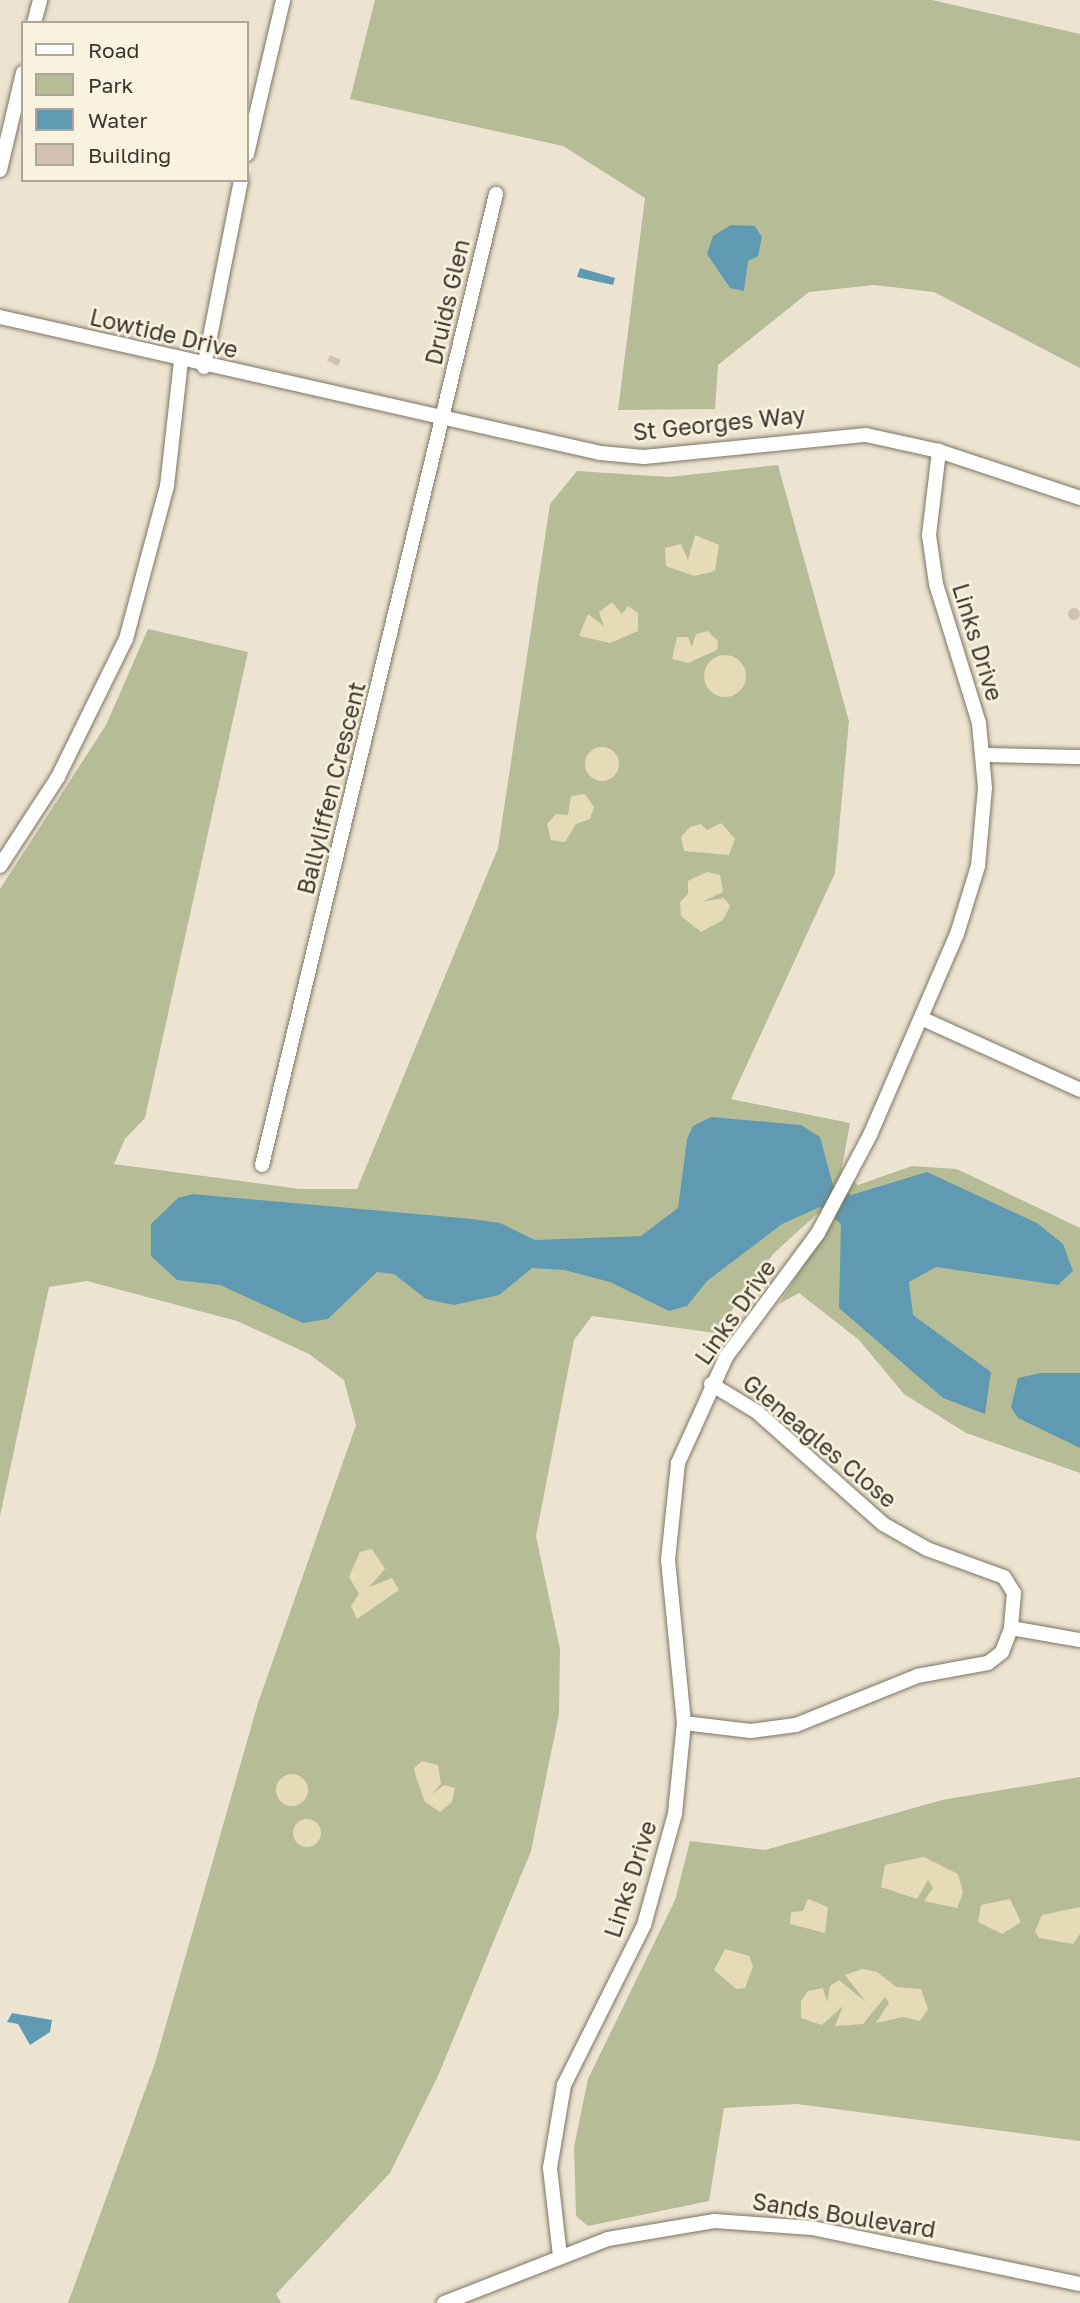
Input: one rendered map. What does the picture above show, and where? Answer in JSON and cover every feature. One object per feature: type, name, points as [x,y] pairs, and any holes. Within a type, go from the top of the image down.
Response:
[{"type":"street","points":[[35,21],[40,0]]},
{"type":"street","points":[[248,150],[283,0]]},
{"type":"street","points":[[0,170],[21,81]]},
{"type":"street","points":[[204,367],[241,182]]},
{"type":"street","name":"Druids Glen","points":[[443,421],[496,194]]},
{"type":"street","name":"Lowtide Drive","points":[[0,317],[181,362],[319,391]]},
{"type":"street","points":[[0,866],[58,777],[126,639],[167,486],[181,362]]},
{"type":"street","name":"St Georges Way","points":[[319,391],[443,421],[624,456],[845,434],[939,451],[1080,498]]},
{"type":"street","name":"Ballyliffen Crescent","points":[[262,1165],[443,421]]},
{"type":"street","name":"Links Drive","points":[[560,2256],[550,2190],[559,2104],[572,2062],[629,1956],[656,1889],[675,1814],[684,1723],[671,1606],[671,1511],[678,1463],[711,1384],[818,1233],[848,1176],[923,1019],[978,866],[983,755],[975,698],[931,558],[928,512],[939,451]]},
{"type":"street","points":[[983,755],[1080,757]]},
{"type":"street","points":[[923,1019],[1080,1090]]},
{"type":"street","name":"Gleneagles Close","points":[[684,1723],[751,1731],[807,1722],[917,1676],[988,1663],[1002,1652],[1011,1628],[1014,1593],[1004,1577],[927,1549],[883,1524],[757,1412],[711,1384]]},
{"type":"street","points":[[1011,1628],[1080,1640]]},
{"type":"street","name":"Sands Boulevard","points":[[443,2303],[560,2256],[657,2227],[763,2222],[1080,2284]]},
{"type":"green space","points":[[375,0],[932,0],[1080,34],[1080,368],[934,292],[874,285],[809,292],[718,365],[715,409],[618,410],[645,198],[563,146],[350,99]]},
{"type":"green space","points":[[778,465],[849,721],[835,873],[731,1099],[850,1123],[841,1173],[858,1185],[912,1166],[957,1169],[1080,1228],[1080,1473],[966,1433],[904,1394],[859,1340],[799,1293],[779,1304],[832,1220],[817,1214],[773,1254],[715,1333],[592,1316],[574,1340],[536,1536],[560,1649],[559,1714],[531,1851],[438,2076],[390,2173],[276,2294],[281,2303],[68,2303],[155,2063],[258,1703],[356,1425],[344,1380],[309,1354],[237,1321],[87,1281],[49,1287],[0,1516],[0,889],[106,725],[148,629],[248,652],[145,1118],[125,1139],[114,1164],[300,1189],[357,1189],[498,848],[550,504],[577,471],[670,477]]},
{"type":"green space","points":[[1080,1777],[1080,2141],[797,2104],[724,2108],[709,2201],[588,2226],[576,2216],[574,2147],[588,2079],[675,1900],[690,1841],[765,1850],[942,1800]]},
{"type":"sand","points":[[695,535],[719,545],[715,571],[694,576],[666,566],[665,548],[681,544],[688,560]]},
{"type":"sand","points":[[612,602],[622,614],[628,606],[638,613],[638,631],[610,643],[579,636],[588,614],[604,626],[599,612]]},
{"type":"sand","points":[[708,631],[718,641],[717,650],[688,663],[672,659],[677,637],[688,637],[692,647],[696,634]]},
{"type":"sand","points":[[725,655],[740,661],[746,676],[740,691],[725,697],[710,691],[704,676],[710,661]]},
{"type":"sand","points":[[602,747],[614,752],[619,764],[614,776],[602,781],[590,776],[585,764],[590,752]]},
{"type":"sand","points":[[585,794],[594,807],[590,819],[576,824],[565,842],[551,840],[547,824],[556,814],[568,815],[571,796]]},
{"type":"sand","points":[[721,823],[735,839],[729,855],[684,851],[681,837],[690,827],[701,824],[707,830]]},
{"type":"sand","points":[[707,872],[720,875],[723,892],[702,902],[724,898],[730,906],[723,920],[701,932],[681,916],[680,902],[688,894],[688,881]]},
{"type":"sand","points":[[372,1549],[385,1569],[369,1587],[392,1578],[399,1590],[357,1619],[351,1606],[359,1594],[349,1577],[360,1552]]},
{"type":"sand","points":[[422,1761],[438,1765],[441,1784],[432,1794],[444,1785],[455,1788],[452,1802],[440,1812],[425,1802],[416,1777],[414,1768]]},
{"type":"sand","points":[[292,1774],[304,1778],[308,1790],[304,1802],[292,1806],[280,1802],[276,1790],[280,1778]]},
{"type":"sand","points":[[307,1819],[317,1823],[321,1833],[317,1843],[307,1847],[297,1843],[293,1833],[297,1823]]},
{"type":"sand","points":[[924,1857],[958,1874],[963,1893],[957,1908],[924,1901],[933,1888],[928,1880],[917,1899],[881,1887],[885,1865]]},
{"type":"sand","points":[[808,1899],[828,1907],[825,1933],[790,1924],[791,1912],[803,1911]]},
{"type":"sand","points":[[1010,1899],[1021,1922],[1002,1934],[978,1922],[981,1905]]},
{"type":"sand","points":[[1080,1907],[1080,1934],[1073,1944],[1039,1938],[1035,1931],[1042,1915]]},
{"type":"sand","points":[[725,1949],[749,1956],[753,1966],[745,1988],[736,1989],[714,1970]]},
{"type":"sand","points":[[862,1969],[877,1972],[896,1987],[921,1989],[928,2009],[920,2021],[903,2017],[876,2023],[889,2003],[885,1997],[863,2024],[835,2026],[843,2006],[822,2025],[801,2018],[801,2001],[808,1991],[823,1988],[827,2002],[830,1986],[839,1980],[866,2002],[845,1975]]},
{"type":"water","points":[[731,225],[755,226],[762,237],[758,256],[748,261],[744,291],[730,288],[707,254],[713,236]]},
{"type":"water","points":[[580,268],[615,278],[613,285],[577,277]]},
{"type":"water","points":[[711,1117],[801,1125],[820,1137],[833,1185],[851,1195],[927,1172],[1037,1223],[1063,1244],[1073,1271],[1058,1285],[936,1267],[909,1282],[913,1315],[991,1372],[985,1414],[943,1398],[839,1308],[841,1224],[820,1207],[782,1224],[707,1281],[687,1306],[669,1311],[610,1282],[564,1270],[532,1268],[499,1295],[454,1305],[426,1299],[394,1274],[377,1272],[328,1319],[303,1323],[220,1285],[177,1280],[151,1256],[151,1224],[178,1198],[193,1194],[472,1219],[500,1223],[535,1240],[641,1236],[678,1208],[687,1139],[693,1126]]},
{"type":"water","points":[[1041,1373],[1080,1373],[1080,1448],[1018,1418],[1011,1407],[1018,1378]]},
{"type":"water","points":[[12,2013],[52,2020],[50,2032],[30,2045],[18,2024],[7,2022]]},
{"type":"building","points":[[330,355],[341,360],[338,366],[327,361]]},
{"type":"building","points":[[1074,608],[1080,614],[1074,620],[1068,614]]}]
